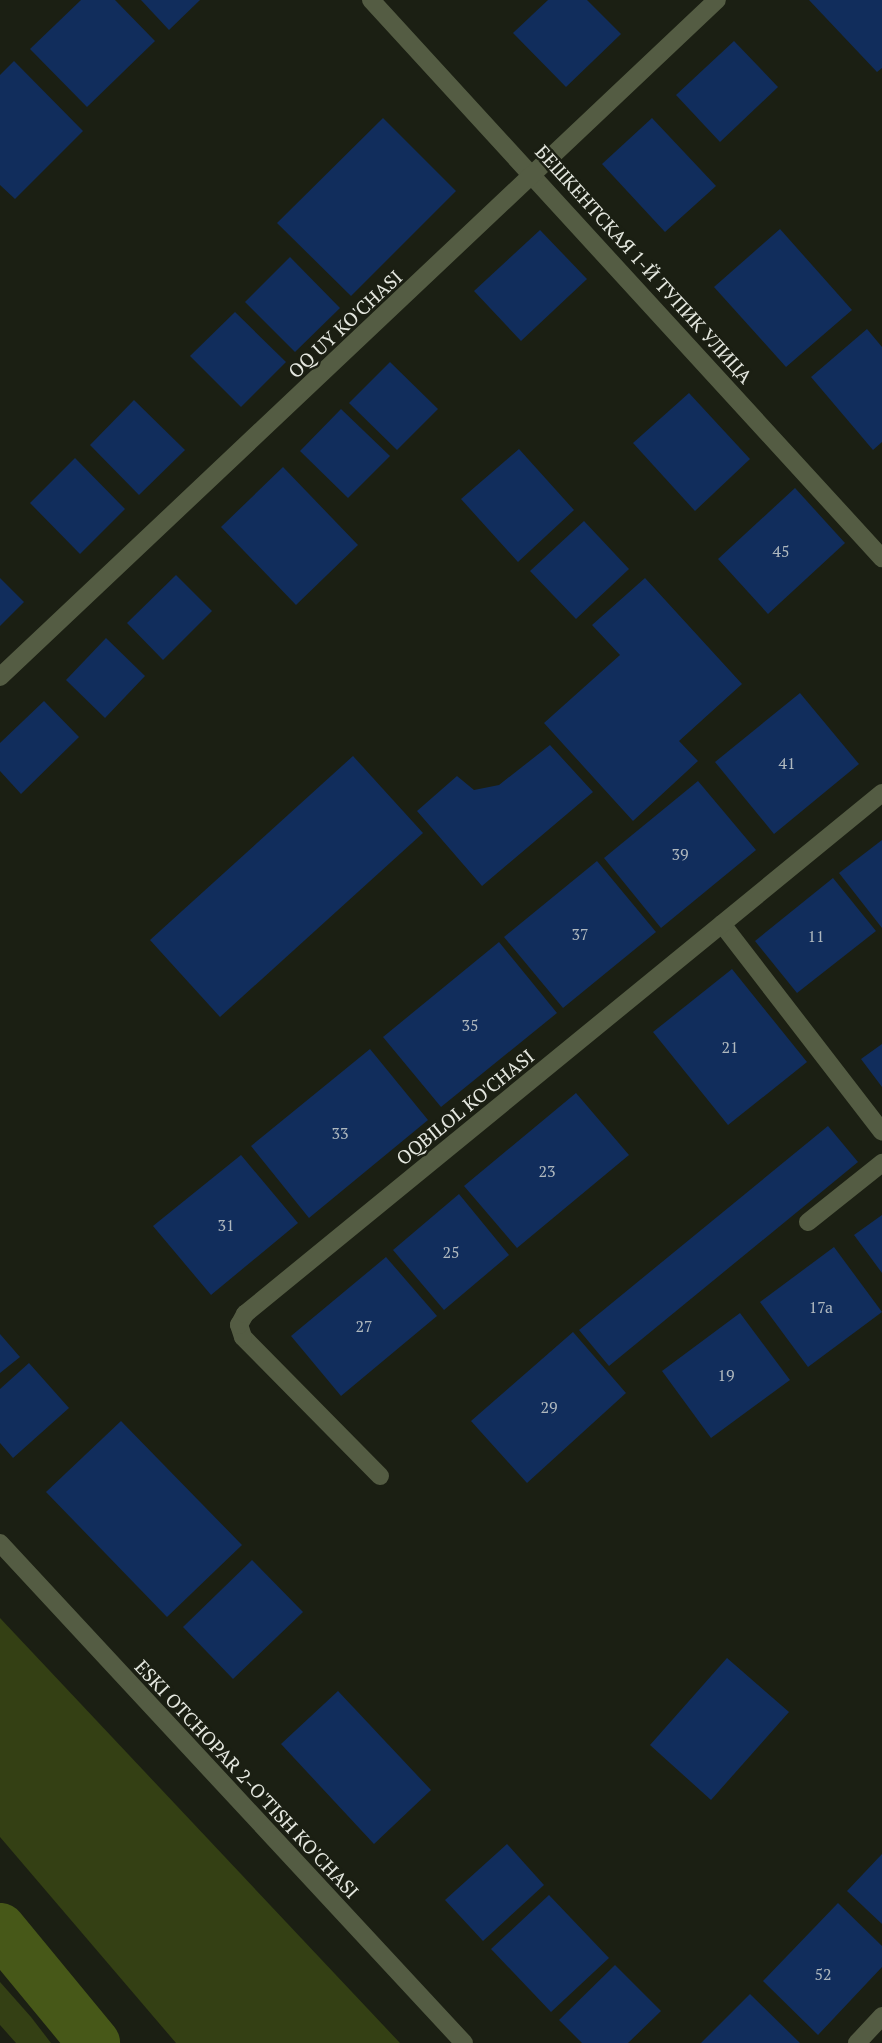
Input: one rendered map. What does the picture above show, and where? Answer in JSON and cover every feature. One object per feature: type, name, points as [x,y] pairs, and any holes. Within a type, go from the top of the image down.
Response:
[{"type":"street","name":"БЕШКЕНТСКАЯ 1-Й ТУПИК УЛИЦА","points":[[371,0],[535,175],[882,558]]},
{"type":"street","name":"OQ UY KO'CHASI","points":[[0,677],[535,175],[717,0]]},
{"type":"street","name":"OQBILOL KO'CHASI","points":[[380,1476],[243,1338],[239,1325],[245,1314],[882,793]]},
{"type":"street","points":[[722,924],[882,1132]]},
{"type":"street","points":[[808,1222],[882,1163]]},
{"type":"street","name":"ESKI OTCHOPAR 2-O'TISH KO'CHASI","points":[[0,1543],[464,2043]]},
{"type":"street","points":[[857,2043],[880,2021]]},
{"type":"green space","points":[[0,1618],[400,2043],[176,2043],[0,1837]]},
{"type":"green space","points":[[0,1982],[51,2043],[16,2043],[0,2025]]},
{"type":"building","points":[[81,0],[115,0],[155,41],[87,107],[30,49]]},
{"type":"building","points":[[141,0],[200,0],[169,30]]},
{"type":"building","points":[[548,0],[587,0],[621,34],[566,87],[513,33]]},
{"type":"building","points":[[809,0],[882,0],[882,68],[877,72]]},
{"type":"building","points":[[734,41],[778,87],[720,142],[676,95]]},
{"type":"building","points":[[14,61],[83,131],[15,199],[0,185],[0,75]]},
{"type":"building","points":[[383,118],[456,191],[351,296],[277,223]]},
{"type":"building","points":[[652,118],[716,186],[665,232],[602,164]]},
{"type":"building","points":[[780,229],[852,310],[786,367],[714,287]]},
{"type":"building","points":[[540,230],[587,279],[521,341],[474,291]]},
{"type":"building","points":[[290,257],[340,308],[295,352],[245,302]]},
{"type":"building","points":[[235,312],[286,362],[241,407],[190,356]]},
{"type":"building","points":[[867,329],[882,347],[882,442],[873,450],[811,377]]},
{"type":"building","points":[[390,362],[438,409],[397,450],[349,403]]},
{"type":"building","points":[[689,393],[750,459],[695,511],[633,443]]},
{"type":"building","points":[[134,400],[185,450],[139,495],[90,445]]},
{"type":"building","points":[[341,409],[390,456],[348,498],[300,451]]},
{"type":"building","points":[[519,449],[574,510],[518,562],[461,499]]},
{"type":"building","points":[[75,458],[125,509],[80,554],[30,503]]},
{"type":"building","points":[[283,467],[358,545],[296,605],[221,527]]},
{"type":"building","points":[[795,488],[845,543],[768,614],[718,559]]},
{"type":"building","points":[[584,521],[629,569],[576,619],[530,571]]},
{"type":"building","points":[[176,575],[212,611],[163,660],[127,623]]},
{"type":"building","points":[[0,578],[24,602],[0,626]]},
{"type":"building","points":[[645,578],[742,684],[679,741],[698,761],[633,821],[544,723],[620,655],[592,625]]},
{"type":"building","points":[[106,638],[145,676],[105,718],[66,680]]},
{"type":"building","points":[[800,693],[859,764],[774,834],[715,762]]},
{"type":"building","points":[[44,701],[79,737],[21,794],[0,771],[0,743]]},
{"type":"building","points":[[550,745],[593,792],[482,886],[417,811],[457,776],[474,790],[499,785]]},
{"type":"building","points":[[353,756],[423,833],[220,1017],[150,940]]},
{"type":"building","points":[[698,781],[756,850],[661,928],[604,858]]},
{"type":"building","points":[[882,840],[882,928],[839,873]]},
{"type":"building","points":[[597,861],[656,932],[563,1008],[504,937]]},
{"type":"building","points":[[833,878],[876,931],[797,993],[755,941]]},
{"type":"building","points":[[499,942],[557,1013],[441,1107],[383,1037]]},
{"type":"building","points":[[732,969],[807,1062],[728,1125],[653,1032]]},
{"type":"building","points":[[882,1044],[882,1087],[861,1059]]},
{"type":"building","points":[[370,1049],[428,1120],[309,1218],[251,1146]]},
{"type":"building","points":[[576,1093],[629,1155],[517,1248],[464,1186]]},
{"type":"building","points":[[828,1126],[858,1162],[609,1366],[579,1330]]},
{"type":"building","points":[[241,1155],[298,1223],[211,1295],[153,1226]]},
{"type":"building","points":[[459,1194],[509,1255],[444,1310],[393,1250]]},
{"type":"building","points":[[882,1215],[882,1273],[854,1235]]},
{"type":"building","points":[[834,1247],[882,1312],[808,1367],[760,1302]]},
{"type":"building","points":[[386,1257],[437,1316],[341,1396],[291,1336]]},
{"type":"building","points":[[740,1313],[790,1380],[711,1438],[662,1371]]},
{"type":"building","points":[[573,1332],[626,1393],[527,1483],[471,1421]]},
{"type":"building","points":[[0,1334],[20,1357],[0,1373]]},
{"type":"building","points":[[29,1363],[69,1408],[13,1458],[0,1443],[0,1389]]},
{"type":"building","points":[[121,1421],[242,1545],[167,1617],[46,1492]]},
{"type":"building","points":[[252,1560],[303,1612],[233,1679],[183,1627]]},
{"type":"building","points":[[727,1658],[789,1712],[711,1800],[650,1745]]},
{"type":"building","points":[[338,1691],[431,1790],[374,1844],[281,1744]]},
{"type":"building","points":[[507,1844],[544,1885],[483,1941],[445,1900]]},
{"type":"building","points":[[882,1854],[882,1924],[847,1891]]},
{"type":"building","points":[[549,1895],[609,1958],[551,2012],[491,1949]]},
{"type":"building","points":[[838,1903],[882,1946],[882,1967],[818,2035],[763,1981]]},
{"type":"building","points":[[615,1965],[661,2011],[628,2043],[582,2043],[559,2020]]},
{"type":"building","points":[[750,1994],[800,2043],[701,2043]]},
{"type":"waterway","points":[[0,1929],[94,2043]]}]
